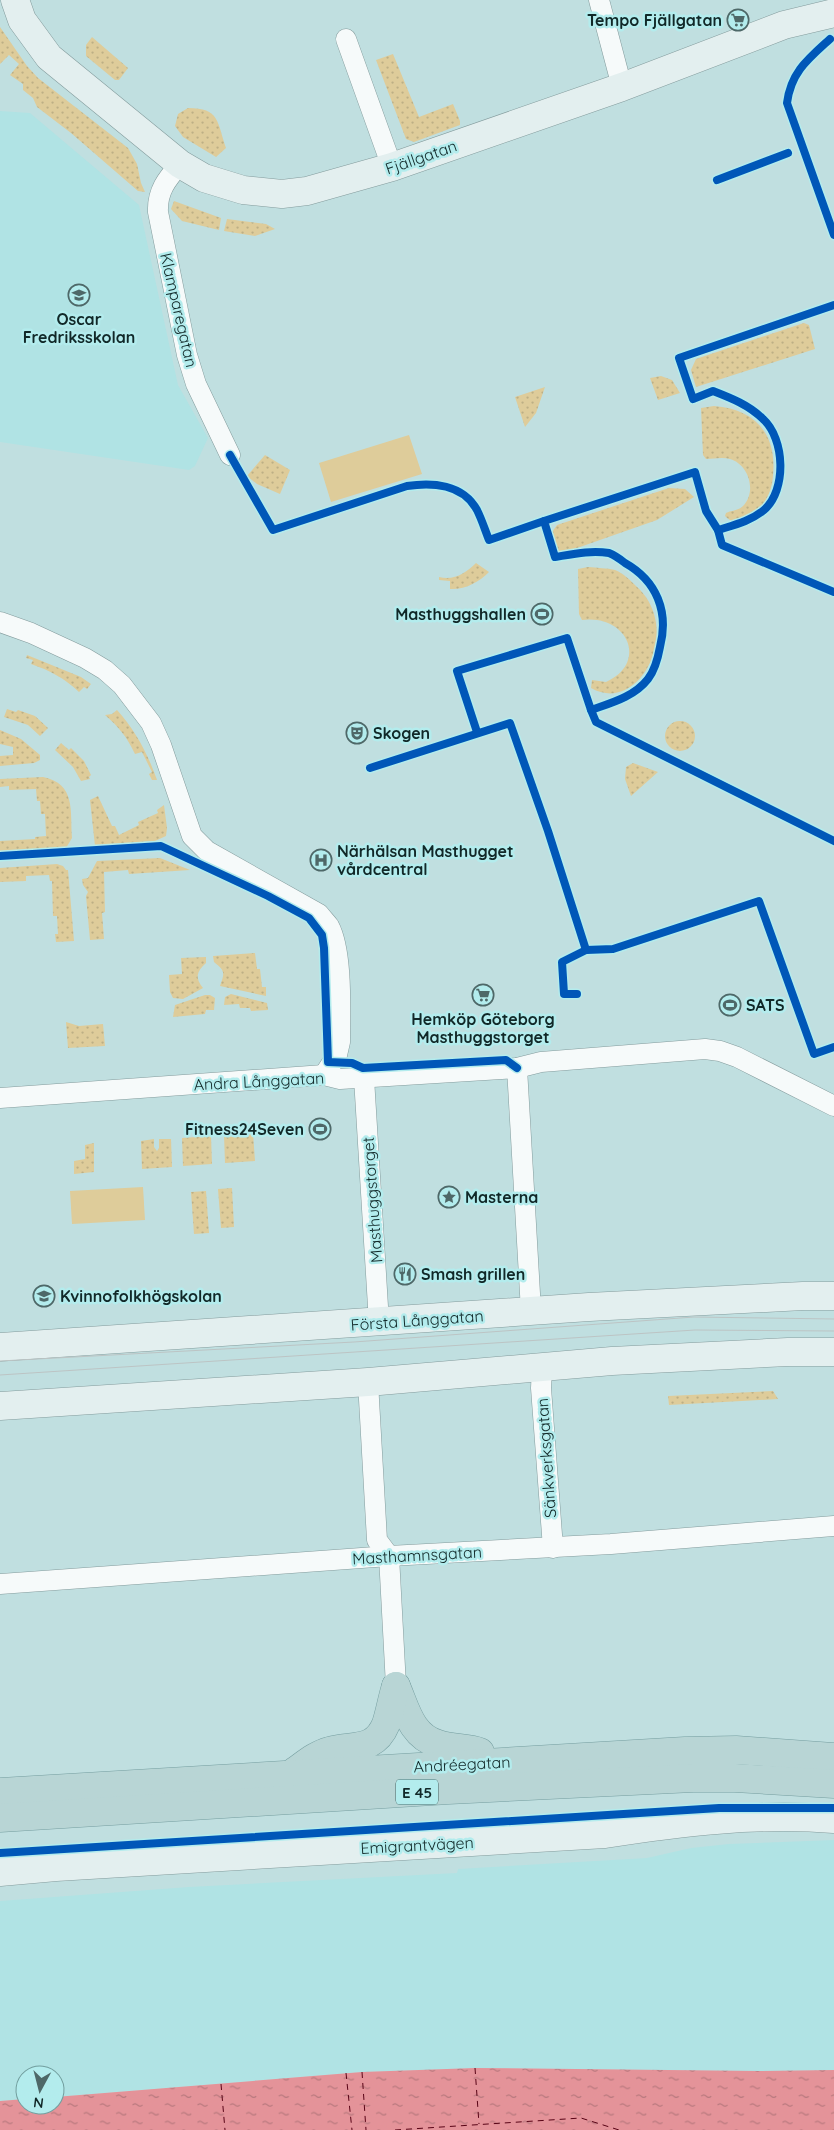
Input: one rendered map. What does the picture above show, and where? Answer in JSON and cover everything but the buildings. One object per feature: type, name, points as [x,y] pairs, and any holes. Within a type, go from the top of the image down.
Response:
[{"type":"highway","points":[[396,1686],[415,1730],[425,1739],[438,1745],[475,1750],[505,1761]]},
{"type":"highway","points":[[291,1773],[329,1751],[368,1744],[378,1737],[386,1724],[396,1686]]},
{"type":"highway","name":"Andréegatan","points":[[0,1792],[684,1750],[736,1750],[834,1757]]},
{"type":"highway","name":"Andréegatan","points":[[0,1818],[448,1790],[693,1778],[735,1778],[834,1784]]},
{"type":"street","name":"Fjällgatan","points":[[16,0],[22,20],[38,45],[61,68],[180,164],[204,178],[227,185],[256,192],[282,194],[307,191],[392,168],[622,87],[784,25],[834,13]]},
{"type":"street","points":[[599,0],[622,87]]},
{"type":"street","points":[[346,39],[392,168]]},
{"type":"street","name":"Klamparegatan","points":[[180,164],[161,189],[158,212],[187,355],[196,384],[230,455]]},
{"type":"street","points":[[0,622],[31,633],[85,658],[105,670],[122,685],[151,723],[159,740],[170,767],[192,836],[207,851],[319,914],[329,926],[337,958],[340,1042],[337,1055],[324,1075]]},
{"type":"street","name":"Andra Långgatan","points":[[0,1098],[324,1075],[340,1079],[517,1068],[541,1062],[705,1049],[737,1056],[834,1106]]},
{"type":"street","points":[[517,1068],[531,1312]]},
{"type":"street","name":"Masthuggstorget","points":[[364,1078],[379,1323]]},
{"type":"street","name":"Första Långgatan","points":[[0,1347],[142,1336],[379,1323],[531,1312],[803,1296],[834,1296]]},
{"type":"street","points":[[0,1406],[368,1382],[612,1361],[788,1352],[834,1352]]},
{"type":"street","name":"Sänkverksgatan","points":[[542,1368],[541,1388],[553,1548]]},
{"type":"street","points":[[368,1382],[378,1540],[388,1556],[396,1686]]},
{"type":"street","name":"Masthamnsgatan","points":[[0,1584],[388,1556],[553,1548],[834,1526]]},
{"type":"street","name":"Emigrantvägen","points":[[0,1872],[605,1834],[682,1822],[808,1817],[834,1819]]},
{"type":"shaded area","points":[[0,27],[27,66],[38,78],[128,148],[137,164],[145,192],[138,191],[71,133],[37,107],[33,98],[23,90],[23,84],[10,75],[19,64],[9,55],[0,64]]},
{"type":"shaded area","points":[[92,37],[128,68],[119,80],[115,80],[86,56],[86,45]]},
{"type":"shaded area","points":[[393,54],[419,117],[453,104],[460,125],[414,142],[406,139],[376,60]]},
{"type":"shaded area","points":[[188,108],[206,111],[216,118],[226,148],[216,157],[183,137],[175,126],[178,114]]},
{"type":"shaded area","name":"Oscar Fredriksskolan","points":[[0,111],[30,113],[139,205],[178,385],[208,438],[195,466],[189,470],[0,442]]},
{"type":"shaded area","points":[[174,201],[221,218],[219,230],[182,221],[171,209]]},
{"type":"shaded area","points":[[227,219],[266,224],[275,229],[255,236],[224,231]]},
{"type":"shaded area","points":[[804,323],[809,325],[815,349],[696,387],[691,370],[696,359]]},
{"type":"shaded area","points":[[661,376],[672,380],[680,393],[658,400],[650,378]]},
{"type":"shaded area","points":[[545,387],[536,413],[525,427],[515,397]]},
{"type":"shaded area","points":[[714,406],[741,412],[752,418],[767,436],[771,447],[773,475],[771,489],[766,501],[752,515],[740,521],[732,521],[725,516],[726,513],[742,507],[748,499],[750,485],[746,472],[742,466],[730,459],[706,459],[703,455],[701,408]]},
{"type":"shaded area","points":[[409,435],[422,474],[331,502],[319,463]]},
{"type":"shaded area","points":[[265,455],[290,470],[280,494],[257,484],[247,476]]},
{"type":"shaded area","points":[[669,488],[685,489],[694,497],[657,520],[560,554],[555,553],[550,535],[557,525]]},
{"type":"shaded area","points":[[476,563],[489,572],[471,585],[450,589],[450,581],[439,580],[439,577],[455,577]]},
{"type":"shaded area","points":[[588,567],[605,568],[621,573],[636,586],[650,604],[656,624],[656,644],[650,663],[639,679],[625,690],[609,693],[591,688],[592,680],[606,682],[619,674],[627,663],[629,652],[627,642],[621,632],[611,624],[598,620],[582,620],[579,614],[578,569]]},
{"type":"shaded area","points":[[27,655],[81,677],[91,684],[87,689],[84,687],[79,692],[57,675],[31,664],[33,660],[26,658]]},
{"type":"shaded area","points":[[7,709],[16,712],[18,710],[35,716],[48,728],[40,736],[28,725],[4,717]]},
{"type":"shaded area","points":[[117,710],[130,726],[140,743],[157,780],[152,780],[149,774],[152,772],[142,752],[135,754],[129,742],[105,715],[112,714]]},
{"type":"shaded area","points":[[680,721],[691,725],[695,736],[691,747],[680,751],[669,747],[665,736],[669,725]]},
{"type":"shaded area","points":[[0,730],[21,739],[40,755],[40,760],[34,763],[0,766],[0,756],[13,755],[13,747],[0,744]]},
{"type":"shaded area","points":[[61,743],[69,750],[71,748],[84,761],[91,775],[90,779],[81,781],[73,767],[55,750]]},
{"type":"shaded area","points":[[633,763],[658,772],[631,796],[625,779],[626,767]]},
{"type":"shaded area","points":[[43,777],[54,780],[66,792],[71,808],[72,838],[66,848],[0,852],[0,841],[35,839],[35,837],[46,836],[45,814],[41,814],[40,801],[37,801],[36,789],[9,790],[9,786],[0,787],[0,779]]},
{"type":"shaded area","points":[[98,796],[112,826],[115,826],[119,835],[139,825],[138,822],[158,813],[157,810],[164,805],[167,828],[166,836],[155,841],[95,846],[90,800]]},
{"type":"shaded area","points":[[160,858],[190,870],[129,874],[128,870],[104,872],[105,912],[102,913],[104,939],[90,940],[86,896],[88,892],[83,885],[82,879],[88,878],[97,861]]},
{"type":"shaded area","points":[[57,864],[68,870],[74,941],[56,942],[55,934],[58,934],[57,916],[53,916],[52,881],[50,881],[49,875],[26,876],[26,881],[0,882],[0,868]]},
{"type":"shaded area","points":[[255,953],[257,969],[260,969],[262,987],[266,987],[266,996],[220,986],[223,972],[214,962],[213,956]]},
{"type":"shaded area","points":[[206,957],[206,963],[200,969],[198,975],[203,988],[183,999],[173,998],[170,992],[169,975],[182,974],[181,958]]},
{"type":"shaded area","points":[[231,994],[267,1003],[268,1010],[251,1011],[250,1008],[240,1008],[239,1004],[224,1005],[225,997]]},
{"type":"shaded area","points":[[205,995],[215,998],[214,1010],[206,1010],[205,1014],[173,1017],[175,1005]]},
{"type":"shaded area","points":[[66,1022],[79,1026],[103,1024],[105,1046],[68,1048]]},
{"type":"shaded area","points":[[253,1133],[255,1161],[225,1163],[224,1135]]},
{"type":"shaded area","points":[[211,1136],[212,1164],[183,1166],[182,1138]]},
{"type":"shaded area","points":[[154,1139],[154,1147],[157,1151],[159,1139],[171,1139],[172,1167],[142,1169],[141,1141]]},
{"type":"shaded area","points":[[94,1143],[94,1172],[74,1174],[74,1161],[85,1159],[85,1145]]},
{"type":"shaded area","points":[[143,1187],[145,1220],[72,1224],[70,1191]]},
{"type":"shaded area","points":[[232,1188],[234,1227],[221,1228],[218,1189]]},
{"type":"shaded area","points":[[206,1191],[209,1233],[194,1234],[191,1192]]},
{"type":"shaded area","points":[[773,1391],[778,1399],[669,1405],[668,1396]]},
{"type":"shaded area","points":[[834,1840],[834,2070],[475,2068],[362,2072],[65,2096],[65,2065],[15,2065],[15,2100],[0,2101],[0,1901],[189,1887],[457,1873],[458,1869],[647,1858],[691,1848],[729,1844]]},
{"type":"water","points":[[475,2068],[834,2070],[834,2130],[0,2130],[0,2101],[15,2100],[15,2115],[65,2115],[65,2096],[362,2072]]},
{"type":"ferry route","points":[[475,2068],[479,2124]]},
{"type":"ferry route","points":[[362,2072],[366,2130]]},
{"type":"ferry route","points":[[346,2073],[352,2130]]},
{"type":"ferry route","points":[[221,2084],[225,2130]]},
{"type":"ferry route","points":[[395,2130],[581,2118],[619,2130]]},
{"type":"tram line","points":[[0,1361],[354,1342],[694,1317],[834,1319]]},
{"type":"tram line","points":[[0,1375],[695,1330],[834,1331]]},
{"type":"cycle path","points":[[830,39],[808,60],[797,74],[792,83],[787,103],[834,235]]},
{"type":"cycle path","points":[[717,180],[788,153]]},
{"type":"cycle path","points":[[477,732],[457,671],[567,638],[591,710],[629,695],[648,679],[656,664],[663,622],[658,599],[653,588],[636,570],[609,553],[589,552],[555,557],[544,521],[695,472],[706,511],[718,530],[759,514],[771,501],[777,490],[780,478],[779,451],[776,439],[763,419],[733,399],[713,391],[693,399],[679,358],[834,305]]},
{"type":"cycle path","points":[[230,455],[273,530],[407,486],[427,484],[455,490],[471,501],[477,510],[489,540],[544,521]]},
{"type":"cycle path","points":[[718,530],[722,545],[834,592]]},
{"type":"cycle path","points":[[591,710],[596,722],[834,841]]},
{"type":"cycle path","points":[[370,768],[510,723],[548,831],[586,950]]},
{"type":"cycle path","points":[[0,856],[161,846],[268,896],[309,918],[322,935],[324,948],[328,1062],[352,1063],[363,1068],[506,1060],[517,1068]]},
{"type":"cycle path","points":[[577,994],[564,994],[562,962],[586,950],[613,949],[759,901],[814,1054],[834,1047]]},
{"type":"cycle path","points":[[0,1853],[719,1808],[834,1808]]},
{"type":"place","name":"Tempo Fjällgatan","points":[[738,20]]},
{"type":"place","name":"Oscar Fredriksskolan","points":[[79,295]]},
{"type":"place","name":"Masthuggshallen","points":[[542,614]]},
{"type":"place","name":"Skogen","points":[[357,733]]},
{"type":"place","name":"Närhälsan Masthugget vårdcentral","points":[[321,860]]},
{"type":"place","name":"Hemköp Göteborg Masthuggstorget","points":[[483,995]]},
{"type":"place","name":"SATS","points":[[730,1005]]},
{"type":"place","name":"Fitness24Seven","points":[[320,1129]]},
{"type":"place","name":"Masterna","points":[[449,1197]]},
{"type":"place","name":"Smash grillen","points":[[405,1274]]},
{"type":"place","name":"Kvinnofolkhögskolan","points":[[44,1296]]}]
